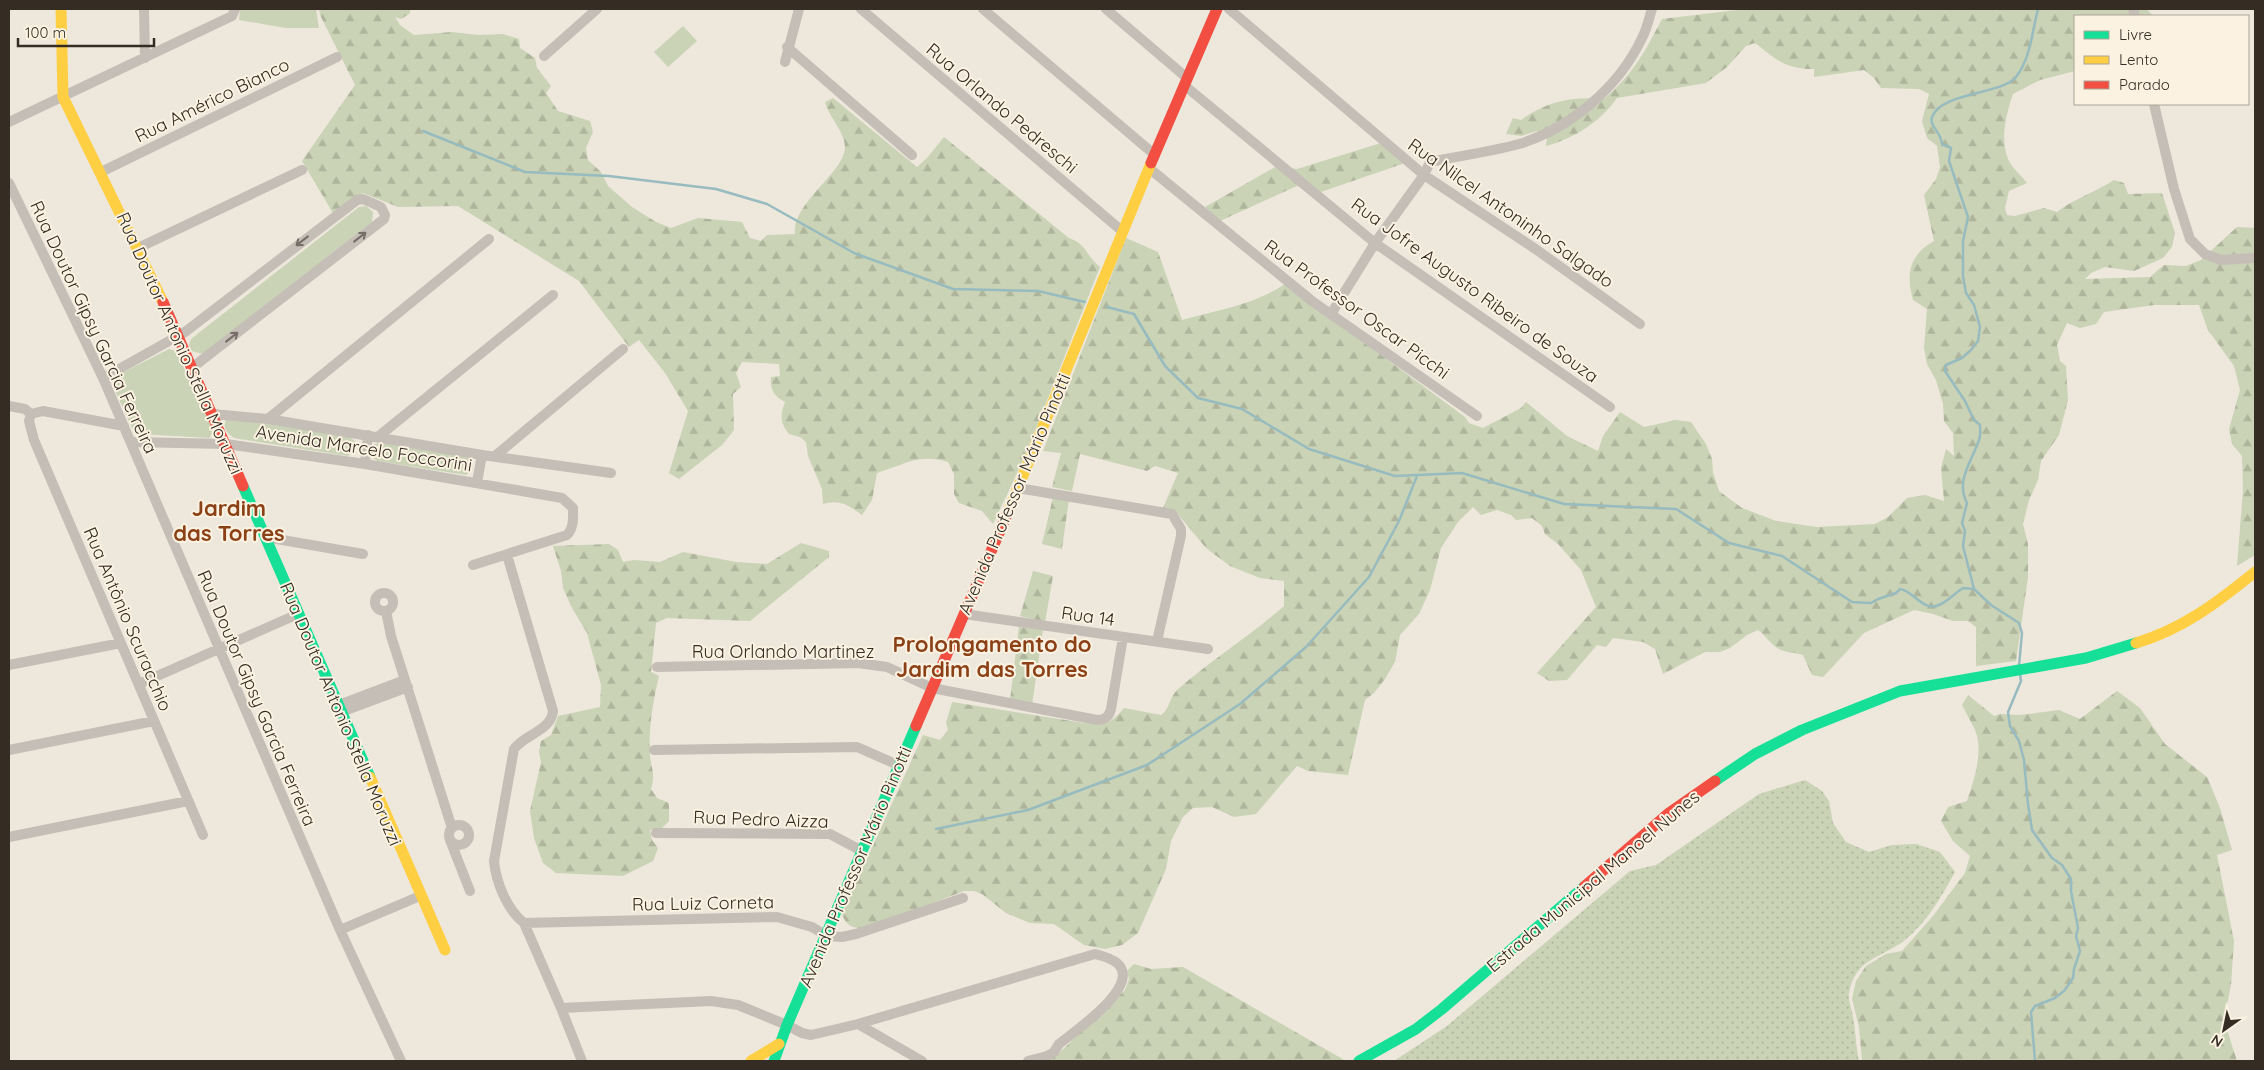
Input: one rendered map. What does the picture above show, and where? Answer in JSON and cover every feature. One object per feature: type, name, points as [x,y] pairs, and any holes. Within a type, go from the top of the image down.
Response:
[{"type":"street","points":[[61,9],[63,97]]},
{"type":"street","points":[[144,9],[145,58]]},
{"type":"street","points":[[544,56],[597,9]]},
{"type":"street","points":[[784,62],[798,9]]},
{"type":"street","name":"Rua Orlando Pedreschi","points":[[861,9],[1122,231]]},
{"type":"street","points":[[983,9],[1155,155]]},
{"type":"street","name":"Rua Jofre Augusto Ribeiro de Souza","points":[[1106,9],[1186,81],[1375,243],[1610,407]]},
{"type":"street","name":"Avenida Professor Mário Pinotti","points":[[774,1061],[787,1025],[827,936],[898,765],[1018,488],[1122,231],[1217,9]]},
{"type":"street","name":"Rua Nilcel Antoninho Salgado","points":[[1228,9],[1424,175],[1536,250],[1640,324]]},
{"type":"street","points":[[1331,314],[1375,243],[1424,175],[1430,162],[1520,144],[1561,125],[1601,96],[1626,67],[1643,37],[1652,9]]},
{"type":"street","points":[[9,122],[145,58],[233,12]]},
{"type":"street","points":[[787,47],[912,155]]},
{"type":"street","name":"Rua Américo Bianco","points":[[101,172],[336,57]]},
{"type":"street","name":"Rua Doutor Antonio Stella Moruzzi","points":[[63,97],[138,248],[193,367],[298,614],[445,950]]},
{"type":"street","points":[[2154,105],[2174,188],[2190,239],[2205,254],[2221,260],[2255,258]]},
{"type":"street","name":"Rua Professor Oscar Picchi","points":[[1150,169],[1304,294],[1477,416]]},
{"type":"street","points":[[138,248],[302,170]]},
{"type":"street","name":"Rua Doutor Gipsy Garcia Ferreira","points":[[9,183],[124,426],[340,930],[401,1061]]},
{"type":"street","points":[[102,378],[179,336],[357,200],[363,198],[381,207],[385,215],[384,219],[193,367]]},
{"type":"street","points":[[268,419],[489,239]]},
{"type":"street","points":[[379,436],[553,294]]},
{"type":"street","points":[[495,456],[623,350]]},
{"type":"street","points":[[9,406],[25,409],[31,414],[43,411],[124,426]]},
{"type":"street","name":"Rua Antônio Scuracchio","points":[[31,414],[29,421],[34,440],[203,835]]},
{"type":"street","name":"Avenida Marcelo Foccorini","points":[[213,414],[268,419],[379,436],[482,455],[611,473]]},
{"type":"street","points":[[365,464],[368,435]]},
{"type":"street","name":"Avenida Marcelo Foccorini","points":[[131,442],[226,444],[365,464],[562,498],[573,508],[573,521],[570,532],[558,540],[506,555]]},
{"type":"street","points":[[477,482],[482,455]]},
{"type":"street","points":[[1018,488],[1166,512],[1175,518],[1181,529],[1181,536],[1157,642]]},
{"type":"street","points":[[265,537],[363,554]]},
{"type":"street","points":[[473,565],[506,555],[552,711],[552,718],[548,725],[518,743],[514,748],[494,861],[497,879],[510,906],[524,923],[562,1008],[582,1061]]},
{"type":"street","name":"Estrada Municipal Manoel Nunes","points":[[1359,1061],[1384,1049],[1416,1029],[1442,1009],[1669,813],[1755,754],[1802,730],[1900,691],[2086,658],[2159,636],[2189,622],[2217,603],[2255,572]]},
{"type":"street","points":[[386,611],[391,636],[470,891]]},
{"type":"street","points":[[139,684],[298,614]]},
{"type":"street","name":"Rua 14","points":[[964,614],[1208,649]]},
{"type":"street","name":"Rua Orlando Martinez","points":[[657,667],[858,663],[887,668],[932,688],[1103,720],[1109,714],[1123,637]]},
{"type":"street","points":[[9,665],[121,643]]},
{"type":"street","points":[[340,709],[407,684]]},
{"type":"street","points":[[9,750],[154,721]]},
{"type":"street","points":[[654,750],[857,747],[898,765]]},
{"type":"street","points":[[9,836],[188,800]]},
{"type":"street","points":[[451,834],[463,827],[468,832],[461,866]]},
{"type":"street","name":"Rua Pedro Aizza","points":[[656,833],[830,834],[862,851]]},
{"type":"street","points":[[451,834],[459,845],[468,839]]},
{"type":"street","points":[[340,930],[420,896]]},
{"type":"street","name":"Rua Luiz Corneta","points":[[524,923],[777,917],[812,927],[827,936],[842,937],[963,898]]},
{"type":"street","points":[[562,1008],[711,1001],[738,1005],[802,1033],[811,1035],[858,1024],[1095,954],[1116,962],[1121,968],[1123,980],[1116,996],[1059,1044],[1054,1052],[1028,1061]]},
{"type":"street","points":[[858,1024],[922,1061]]},
{"type":"street","points":[[751,1061],[780,1044]]},
{"type":"green space","points":[[240,9],[316,9],[319,28],[286,28],[239,20]]},
{"type":"green space","points":[[319,9],[411,9],[409,14],[401,19],[395,17],[400,25],[414,35],[452,32],[478,35],[503,34],[519,39],[520,48],[535,58],[537,68],[551,86],[546,93],[558,111],[590,121],[593,132],[586,148],[588,160],[601,172],[608,186],[632,207],[656,222],[671,228],[698,218],[742,222],[750,238],[761,241],[767,235],[795,234],[796,223],[801,211],[836,168],[845,148],[840,130],[825,102],[833,98],[917,167],[944,137],[1069,238],[1083,247],[1100,267],[1025,456],[993,524],[982,511],[959,503],[954,494],[954,474],[948,462],[938,460],[920,459],[877,473],[872,500],[862,515],[844,504],[834,502],[823,504],[822,489],[808,456],[806,442],[800,437],[789,434],[782,422],[782,411],[785,402],[774,392],[771,382],[771,377],[780,376],[779,364],[742,362],[736,373],[741,387],[733,394],[734,430],[722,445],[679,479],[669,473],[688,411],[665,373],[639,340],[629,347],[579,281],[458,206],[398,207],[363,193],[333,213],[302,161],[355,85],[320,15]]},
{"type":"green space","points":[[1745,9],[2147,9],[2152,15],[2074,15],[2074,71],[2040,80],[2013,94],[2005,126],[2004,143],[2009,162],[2027,183],[2009,191],[2005,208],[2007,215],[2015,216],[2044,208],[2057,212],[2114,180],[2124,183],[2128,194],[2162,193],[2175,233],[2172,247],[2163,258],[2134,271],[2105,267],[2091,273],[2085,279],[2150,277],[2164,265],[2186,266],[2201,260],[2237,227],[2255,228],[2255,555],[2237,566],[2243,490],[2242,456],[2232,444],[2229,429],[2240,390],[2234,366],[2208,330],[2199,305],[2154,305],[2104,312],[2096,324],[2080,328],[2067,323],[2057,345],[2060,361],[2066,366],[2068,400],[2059,435],[2041,461],[2038,480],[2029,500],[2023,524],[2028,544],[2028,577],[2016,661],[1976,666],[1976,627],[1968,621],[1953,621],[1914,610],[1864,633],[1823,677],[1812,675],[1803,655],[1779,649],[1758,630],[1747,635],[1730,648],[1720,652],[1705,652],[1663,674],[1655,649],[1643,642],[1613,638],[1606,647],[1597,645],[1567,680],[1549,681],[1537,673],[1596,607],[1581,570],[1558,544],[1545,534],[1542,526],[1532,518],[1516,520],[1511,515],[1497,510],[1481,515],[1473,507],[1458,522],[1441,548],[1430,590],[1419,614],[1400,635],[1395,662],[1374,693],[1365,700],[1348,775],[1308,771],[1297,766],[1256,814],[1234,817],[1212,807],[1193,808],[1183,817],[1171,841],[1166,869],[1138,933],[1122,945],[1105,949],[1084,945],[1054,924],[1030,923],[1006,913],[982,894],[974,891],[964,891],[870,927],[857,928],[847,923],[842,914],[923,735],[940,740],[948,730],[946,723],[952,702],[1097,725],[1106,723],[1118,715],[1124,708],[1161,715],[1166,710],[1177,690],[1284,606],[1284,581],[1260,578],[1230,566],[1206,548],[1176,512],[1163,508],[1178,473],[1155,466],[1147,471],[1080,454],[1072,491],[1052,487],[1061,453],[1043,451],[1126,238],[1158,252],[1182,320],[1248,302],[1285,284],[1465,417],[1469,423],[1483,428],[1521,408],[1526,402],[1567,436],[1598,451],[1603,436],[1620,412],[1644,427],[1676,420],[1691,422],[1706,444],[1712,459],[1713,472],[1719,491],[1742,508],[1776,521],[1817,527],[1875,524],[1888,517],[1907,498],[1925,495],[1944,501],[1941,468],[1946,449],[1954,456],[1953,433],[1944,421],[1943,404],[1936,380],[1927,364],[1924,348],[1927,309],[1913,300],[1910,282],[1912,266],[1919,252],[1934,241],[1924,195],[1936,179],[1940,167],[1937,146],[1927,138],[1922,121],[1929,94],[1919,89],[1881,88],[1874,78],[1864,70],[1814,77],[1814,69],[1804,69],[1788,65],[1776,59],[1755,43],[1746,46],[1727,67],[1706,83],[1617,98],[1595,122],[1577,134],[1557,143],[1546,146],[1547,138],[1537,131],[1521,136],[1506,134],[1513,118],[1521,120],[1551,104],[1571,99],[1604,99],[1638,62],[1662,19]]},
{"type":"green space","points":[[683,26],[697,41],[668,67],[654,52]]},
{"type":"green space","points":[[1381,143],[1405,163],[1318,193],[1297,186],[1220,221],[1205,207],[1277,166],[1297,169]]},
{"type":"green space","points":[[366,206],[373,212],[372,222],[203,354],[192,351],[189,345],[191,339],[359,207]]},
{"type":"green space","points":[[169,349],[176,351],[213,430],[210,438],[139,434],[132,428],[113,386],[118,375]]},
{"type":"green space","points":[[231,418],[349,437],[355,441],[356,448],[348,456],[234,438],[225,428],[226,420]]},
{"type":"green space","points":[[380,443],[469,457],[473,462],[472,470],[466,475],[377,461],[371,456],[371,450],[374,444]]},
{"type":"green space","points":[[1053,497],[1069,499],[1062,549],[1042,544]]},
{"type":"green space","points":[[801,543],[829,551],[829,557],[750,621],[667,618],[656,623],[651,672],[659,676],[650,726],[650,755],[653,775],[651,789],[657,798],[669,803],[669,821],[662,828],[650,830],[652,840],[658,848],[653,861],[623,876],[556,873],[543,863],[534,838],[530,811],[541,762],[539,752],[541,741],[551,735],[558,716],[600,707],[601,685],[587,633],[563,588],[561,571],[553,546],[609,544],[618,550],[623,562],[634,560],[660,562],[683,552],[736,562],[767,564]]},
{"type":"green space","points":[[1033,571],[1053,576],[1045,622],[1020,616]]},
{"type":"green space","points":[[1019,627],[1043,630],[1032,705],[1010,700]]},
{"type":"green space","points":[[2117,691],[2140,708],[2165,744],[2207,777],[2220,808],[2232,850],[2217,855],[2234,941],[2231,985],[2224,1020],[2237,1061],[1862,1061],[1859,1027],[1852,999],[1856,981],[1866,966],[1886,954],[1902,951],[1933,916],[1965,873],[1970,856],[1953,841],[1941,821],[1948,807],[1967,801],[1977,766],[1978,738],[1962,705],[1968,695],[1994,716],[2059,710],[2080,719]]},
{"type":"green space","points":[[1805,780],[1822,791],[1829,801],[1833,823],[1846,842],[1869,852],[1892,845],[1916,844],[1940,852],[1955,872],[1927,917],[1913,933],[1863,966],[1852,981],[1849,997],[1859,1061],[1394,1061],[1447,1026],[1630,871],[1656,865],[1759,794]]},
{"type":"green space","points":[[1134,964],[1151,969],[1183,967],[1346,1061],[1043,1061],[1057,1055],[1125,990],[1129,979],[1127,971]]},
{"type":"waterway","points":[[2019,666],[2022,633],[2019,623],[1991,605],[1974,589],[1963,546],[1965,531],[1962,523],[1967,503],[1964,495],[1964,479],[1980,438],[1980,425],[1974,420],[1965,401],[1945,371],[1946,365],[1962,358],[1971,350],[1978,341],[1980,327],[1974,305],[1966,293],[1963,276],[1963,241],[1968,217],[1949,161],[1951,148],[1942,144],[1940,136],[1932,123],[1932,117],[1938,109],[1947,103],[1998,87],[2016,77],[2028,53],[2038,9]]},
{"type":"waterway","points":[[423,131],[525,172],[609,176],[716,189],[767,204],[854,253],[953,289],[1038,291],[1085,302]]},
{"type":"waterway","points":[[1107,307],[1134,314],[1165,366],[1198,398],[1242,409],[1309,449],[1395,476],[1462,473],[1564,504],[1676,509],[1729,543],[1782,556],[1852,602],[1871,603],[1896,593],[1900,589],[1910,593],[1923,604],[1933,606],[1945,602],[1963,588],[1974,589]]},
{"type":"waterway","points":[[936,829],[1028,810],[1147,765],[1240,704],[1306,647],[1369,577],[1399,521],[1417,476]]},
{"type":"waterway","points":[[2020,674],[2021,681],[2008,712],[2010,726],[2019,741],[2024,760],[2032,830],[2052,858],[2062,865],[2071,879],[2071,891],[2078,928],[2076,936],[2080,951],[2073,978],[2064,991],[2055,998],[2035,1006],[2031,1012],[2035,1061]]},
{"type":"traffic: fast","points":[[243,486],[370,777]]},
{"type":"traffic: fast","points":[[1715,781],[1755,754],[1802,730],[1900,691],[2086,658],[2136,643]]},
{"type":"traffic: fast","points":[[774,1061],[787,1025],[916,726]]},
{"type":"traffic: fast","points":[[1359,1061],[1416,1029],[1442,1009],[1584,887]]},
{"type":"traffic: slow","points":[[61,9],[63,97],[163,302]]},
{"type":"traffic: slow","points":[[1008,512],[1151,163]]},
{"type":"traffic: slow","points":[[2136,643],[2169,630],[2199,614],[2255,572]]},
{"type":"traffic: slow","points":[[370,777],[445,950]]},
{"type":"traffic: slow","points":[[751,1061],[779,1044]]},
{"type":"traffic: jam","points":[[1151,163],[1217,9]]},
{"type":"traffic: jam","points":[[163,302],[243,486]]},
{"type":"traffic: jam","points":[[916,726],[1008,512]]},
{"type":"traffic: jam","points":[[1584,887],[1669,813],[1715,781]]},
{"type":"district","name":"Jardim das Torres","points":[[229,520]]},
{"type":"district","name":"Prolongamento do Jardim das Torres","points":[[992,656]]}]
